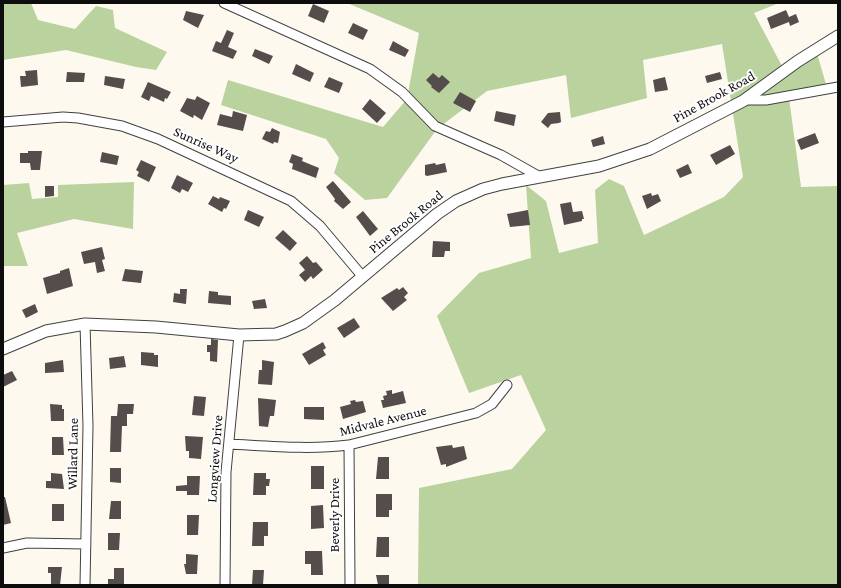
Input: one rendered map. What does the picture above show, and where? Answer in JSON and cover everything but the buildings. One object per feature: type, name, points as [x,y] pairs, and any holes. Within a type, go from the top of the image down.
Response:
[{"type":"street","points":[[224,3],[370,69],[402,92],[435,126],[501,155],[540,177]]},
{"type":"street","name":"Pine Brook Road","points":[[3,348],[46,331],[86,324],[156,327],[239,335],[276,334],[294,328],[320,312],[438,214],[456,201],[483,189],[599,166],[645,151],[745,100],[838,36]]},
{"type":"street","points":[[745,100],[766,100],[838,87]]},
{"type":"street","name":"Sunrise Way","points":[[3,122],[63,117],[78,118],[122,126],[158,139],[291,201],[320,226],[363,277]]},
{"type":"street","name":"Willard Lane","points":[[85,585],[88,426],[86,324]]},
{"type":"street","name":"Longview Drive","points":[[225,585],[226,472],[239,335]]},
{"type":"street","name":"Midvale Avenue","points":[[229,444],[298,448],[349,445],[476,412],[492,404],[507,385]]},
{"type":"street","name":"Beverly Drive","points":[[349,445],[350,585]]},
{"type":"street","points":[[3,548],[27,543],[86,544]]},
{"type":"green space","points":[[3,3],[31,3],[38,20],[75,29],[96,6],[113,10],[115,28],[167,52],[156,70],[136,67],[66,50],[3,60]]},
{"type":"green space","points":[[347,3],[779,3],[754,13],[783,68],[816,50],[828,91],[789,98],[801,187],[838,186],[838,585],[418,585],[419,488],[512,469],[546,430],[521,375],[469,393],[437,316],[479,273],[531,258],[526,185],[546,201],[559,253],[598,243],[595,190],[609,179],[624,186],[644,235],[724,197],[743,177],[722,44],[643,60],[647,98],[571,118],[566,75],[487,91],[437,129],[387,198],[365,200],[334,173],[339,158],[326,139],[221,105],[228,80],[383,127],[407,99],[419,33]]},
{"type":"green space","points":[[134,182],[133,229],[74,219],[17,233],[28,266],[3,266],[3,185],[29,183],[32,199],[58,197],[58,185]]}]
